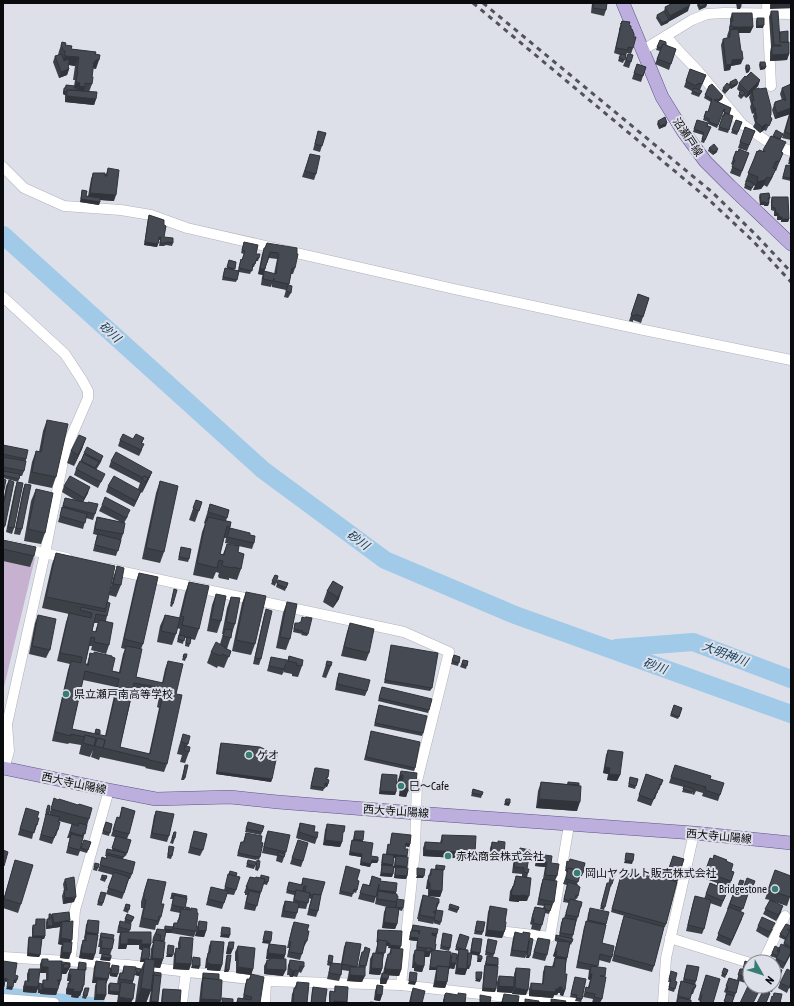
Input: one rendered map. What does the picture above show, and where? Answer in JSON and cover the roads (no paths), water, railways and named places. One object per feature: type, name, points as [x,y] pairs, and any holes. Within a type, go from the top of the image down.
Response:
[{"type":"main road","name":"沼瀬戸線","points":[[623,3],[662,97],[683,131],[705,161],[791,244]]},
{"type":"main road","name":"西大寺山陽線","points":[[4,768],[156,799],[230,797],[569,825],[694,833],[791,843]]},
{"type":"street","points":[[766,3],[771,86]]},
{"type":"street","points":[[643,50],[692,20],[707,14],[791,14]]},
{"type":"street","points":[[666,36],[698,71],[742,124],[771,144],[791,151]]},
{"type":"street","points":[[3,167],[24,188],[64,206],[122,210],[151,215],[187,228],[438,285],[791,360]]},
{"type":"street","points":[[3,297],[65,354],[88,391],[88,398],[65,451],[45,553],[7,724],[9,751],[4,768]]},
{"type":"street","points":[[3,544],[75,560]]},
{"type":"street","points":[[98,566],[404,632],[450,652],[418,781],[414,850],[401,985]]},
{"type":"street","points":[[70,961],[75,910],[109,790]]},
{"type":"street","points":[[507,932],[550,937],[569,825]]},
{"type":"street","points":[[663,1003],[666,958],[694,833]]},
{"type":"street","points":[[766,954],[785,916]]},
{"type":"street","points":[[670,938],[742,960]]},
{"type":"street","points":[[3,957],[128,965],[266,980],[401,985],[497,1000],[576,1003]]},
{"type":"street","points":[[182,1003],[186,972]]},
{"type":"street","points":[[264,1003],[266,980]]},
{"type":"street","points":[[3,998],[54,1003]]},
{"type":"waterway","name":"砂川","points":[[3,235],[263,470],[385,560],[515,615],[791,714]]},
{"type":"waterway","name":"大明神川","points":[[616,648],[693,642],[791,679]]},
{"type":"waterway","points":[[3,992],[100,1003]]},
{"type":"railway","points":[[473,3],[707,198],[753,241],[791,282]]},
{"type":"railway","points":[[483,3],[712,192],[791,272]]},
{"type":"place","name":"県立瀬戸南高等学校","points":[[66,694]]},
{"type":"place","name":"ゲオ","points":[[249,755]]},
{"type":"place","name":"巳～Cafe","points":[[401,786]]},
{"type":"place","name":"赤松商会株式会社","points":[[448,856]]},
{"type":"place","name":"岡山ヤクルト販売株式会社","points":[[577,873]]},
{"type":"place","name":"Bridgestone","points":[[775,889]]}]
